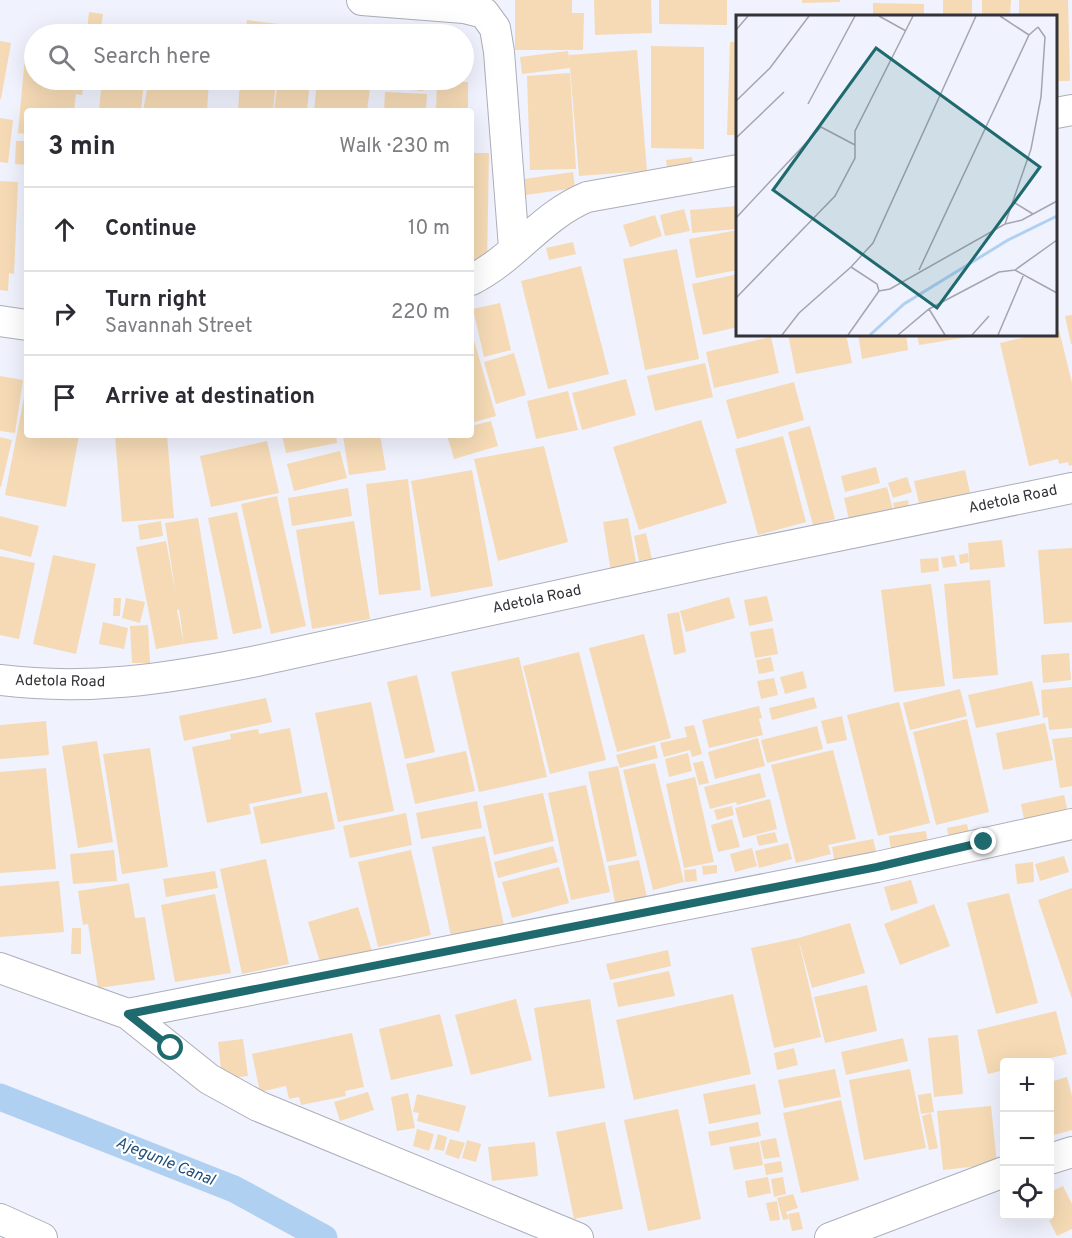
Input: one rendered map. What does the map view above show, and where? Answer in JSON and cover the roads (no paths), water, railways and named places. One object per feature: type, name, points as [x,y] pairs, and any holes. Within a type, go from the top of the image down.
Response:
[{"type":"street","points":[[362,0],[464,8],[484,13],[495,28],[499,52],[514,248]]},
{"type":"street","points":[[1057,113],[1072,110]]},
{"type":"street","points":[[474,278],[487,272],[567,205],[587,197],[736,170]]},
{"type":"street","points":[[0,321],[24,325]]},
{"type":"street","name":"Adetola Road","points":[[0,680],[28,684],[96,685],[172,677],[252,662],[820,539],[1072,488]]},
{"type":"street","points":[[128,1014],[877,867],[1072,824]]},
{"type":"street","points":[[0,968],[128,1014],[210,1079],[258,1106],[578,1238]]},
{"type":"street","points":[[1054,1158],[1072,1152]]},
{"type":"street","points":[[830,1238],[1000,1174]]},
{"type":"street","points":[[0,1219],[42,1238]]},
{"type":"waterway","name":"Ajegunle Canal","points":[[0,1097],[234,1189],[324,1238]]}]
